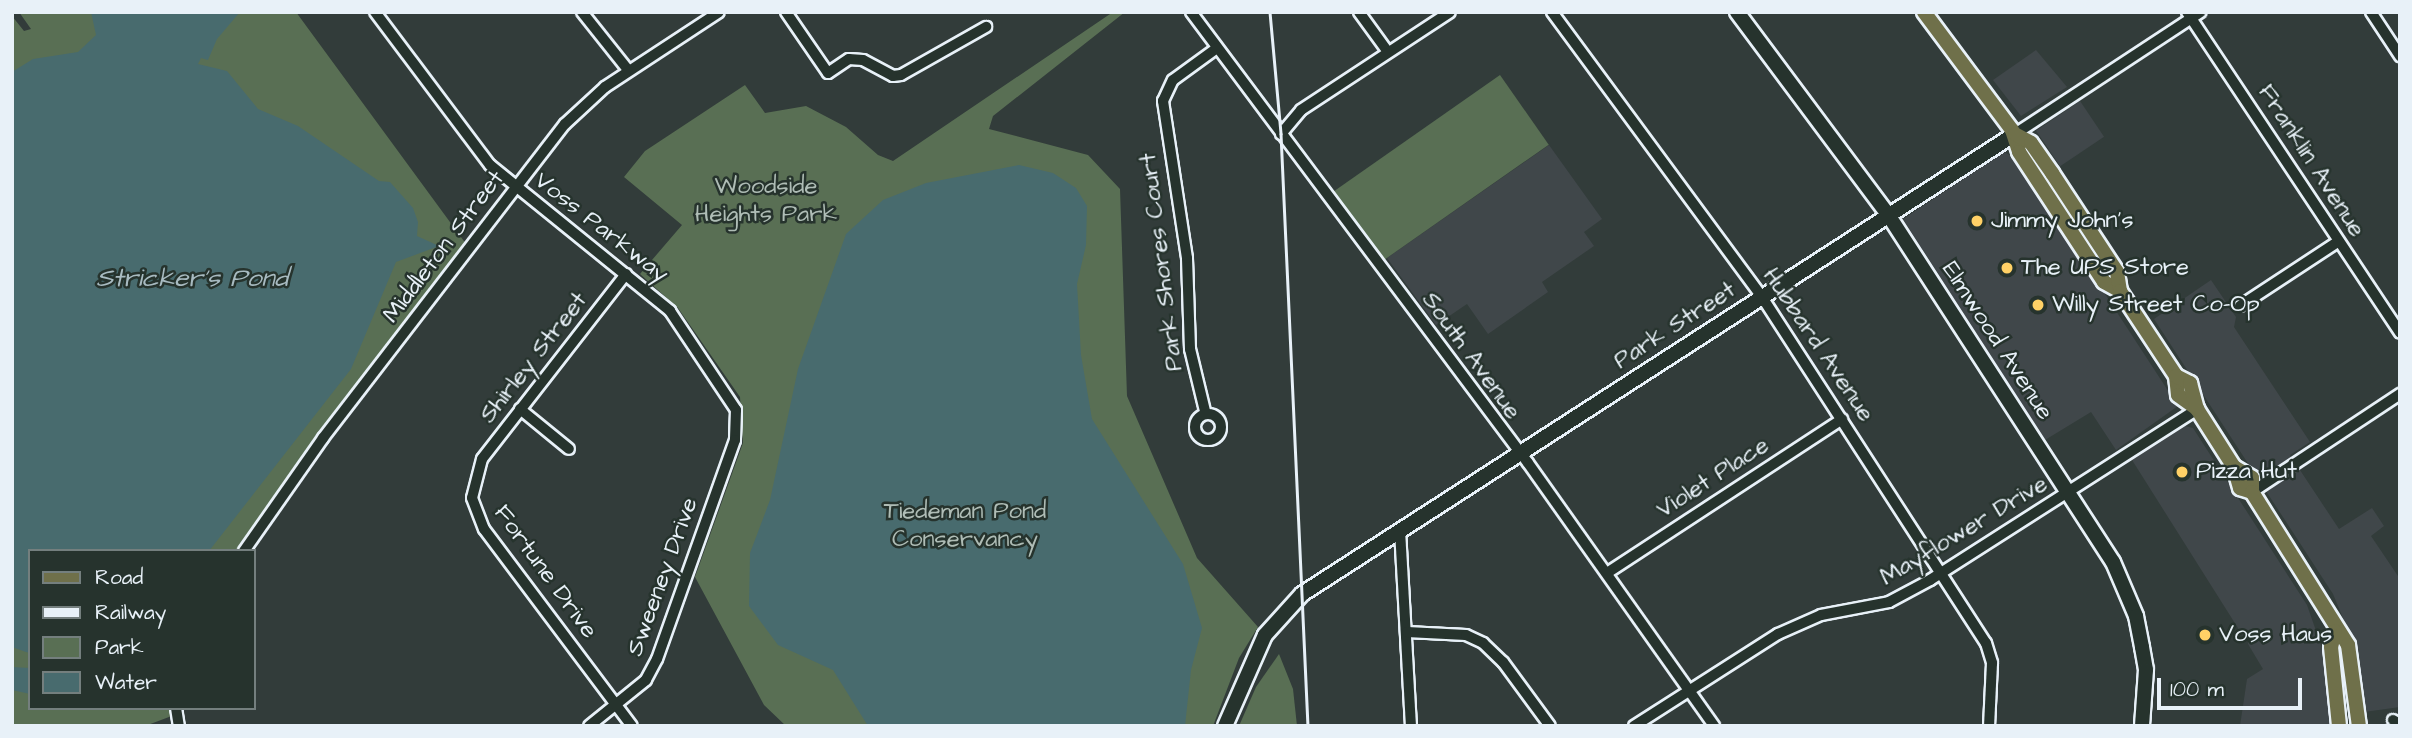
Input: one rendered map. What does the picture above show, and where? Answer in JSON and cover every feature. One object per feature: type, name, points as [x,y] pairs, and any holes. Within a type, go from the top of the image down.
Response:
[{"type":"main road","name":"Elmwood Avenue","points":[[1737,12],[1889,216],[2113,562],[2136,616],[2146,670],[2142,726]]},
{"type":"main road","points":[[1924,12],[2015,134],[2031,143],[2047,165],[2117,272],[2120,292],[2176,376],[2178,396],[2197,409],[2234,467],[2239,487],[2252,492],[2315,589],[2335,631],[2352,656],[2359,726]]},
{"type":"main road","name":"Park Street","points":[[1225,726],[1265,635],[1289,606],[1400,530],[2015,134]]},
{"type":"main road","points":[[2335,631],[2331,648],[2339,726]]},
{"type":"street","name":"Voss Parkway","points":[[375,12],[478,150],[515,188],[670,311],[731,396],[738,418]]},
{"type":"street","points":[[582,12],[629,71]]},
{"type":"street","name":"Middleton Street","points":[[245,549],[323,438],[583,104],[719,12]]},
{"type":"street","points":[[786,12],[828,73],[849,59],[863,60],[892,76],[908,73],[986,27]]},
{"type":"street","name":"South Avenue","points":[[1191,12],[1607,573],[1714,726]]},
{"type":"street","points":[[1359,12],[1388,52]]},
{"type":"street","points":[[1280,134],[1301,110],[1450,12]]},
{"type":"street","name":"Hubbard Avenue","points":[[1552,12],[1762,297],[1941,573],[1990,654],[1989,726]]},
{"type":"street","points":[[2371,12],[2400,56]]},
{"type":"street","name":"Park Street","points":[[2015,134],[2193,14]]},
{"type":"street","name":"Franklin Avenue","points":[[2193,14],[2400,333]]},
{"type":"street","name":"Park Shores Court","points":[[1205,411],[1190,349],[1187,258],[1163,101],[1173,80],[1217,48]]},
{"type":"street","points":[[2240,306],[2339,241]]},
{"type":"street","name":"Shirley Street","points":[[479,469],[520,410],[626,274]]},
{"type":"street","points":[[2252,492],[2400,394]]},
{"type":"street","name":"Mayflower Drive","points":[[1634,726],[1804,621],[1889,602],[1941,573],[2197,409]]},
{"type":"street","points":[[520,410],[569,449]]},
{"type":"street","name":"Sweeney Drive","points":[[589,726],[646,680],[657,659],[735,440],[738,418]]},
{"type":"street","name":"Violet Place","points":[[1607,573],[1842,419]]},
{"type":"street","name":"Fortune Drive","points":[[479,469],[472,492],[476,517],[632,726]]},
{"type":"street","points":[[1400,530],[1411,726]]},
{"type":"street","points":[[1407,632],[1466,635],[1483,643],[1503,662],[1550,726]]},
{"type":"shaded area","points":[[2036,50],[2067,87],[2021,116],[1993,80]]},
{"type":"shaded area","points":[[2080,101],[2104,137],[2060,166],[2036,131]]},
{"type":"shaded area","points":[[1549,145],[1602,219],[1584,232],[1594,246],[1542,282],[1548,292],[1488,334],[1467,304],[1436,325],[1387,258]]},
{"type":"shaded area","points":[[2004,152],[2017,159],[2178,406],[2116,450],[2091,412],[2045,440],[1903,219]]},
{"type":"shaded area","points":[[2211,280],[2236,317],[2234,327],[2310,442],[2290,455],[2339,529],[2372,508],[2384,526],[2371,536],[2400,579],[2400,707],[2364,712],[2355,647],[2333,594],[2154,319]]},
{"type":"shaded area","points":[[2185,426],[2193,428],[2307,605],[2328,665],[2334,726],[2240,726],[2247,679],[2263,669],[2248,644],[2248,636],[2243,636],[2132,460]]},
{"type":"green space","name":"Stricker's Pond","points":[[19,12],[296,12],[469,248],[245,549],[28,549],[28,710],[176,710],[177,714],[145,726],[12,726],[12,16],[24,31],[31,29]]},
{"type":"green space","name":"Tiedeman Pond Conservancy","points":[[1113,12],[1125,12],[993,116],[989,129],[1088,155],[1120,189],[1127,396],[1197,558],[1258,627],[1239,658],[1213,726],[786,726],[764,705],[695,577],[743,443],[740,397],[678,308],[640,274],[682,225],[624,177],[645,151],[745,85],[765,113],[806,106],[846,127],[878,155],[893,161]]},
{"type":"green space","points":[[1500,75],[1549,145],[1376,266],[1327,196]]},
{"type":"green space","points":[[1279,654],[1293,689],[1297,726],[1239,726],[1256,687]]},
{"type":"water","name":"Stricker's Pond","points":[[91,12],[240,12],[217,39],[208,60],[201,58],[198,64],[227,71],[258,109],[298,126],[379,181],[390,182],[413,208],[418,222],[417,236],[439,246],[396,262],[351,369],[211,549],[28,549],[28,652],[12,647],[12,72],[33,59],[78,52],[96,35]]},
{"type":"water","name":"Tiedeman Pond Conservancy","points":[[1019,165],[1053,173],[1076,188],[1087,206],[1086,245],[1077,284],[1081,355],[1092,419],[1183,564],[1202,628],[1191,670],[1185,726],[868,726],[833,670],[778,645],[749,606],[750,553],[770,500],[798,369],[846,234],[883,200],[926,183]]},
{"type":"water","points":[[12,667],[28,668],[28,694],[12,690]]},
{"type":"railway","points":[[1270,12],[1281,134],[1308,726]]},
{"type":"place","name":"Jimmy John's","points":[[1977,221]]},
{"type":"place","name":"The UPS Store","points":[[2007,268]]},
{"type":"place","name":"Willy Street Co-Op","points":[[2038,305]]},
{"type":"place","name":"Pizza Hut","points":[[2182,472]]},
{"type":"place","name":"Voss Haus","points":[[2205,635]]},
{"type":"park label","name":"Woodside Heights Park","points":[[766,201]]}]
